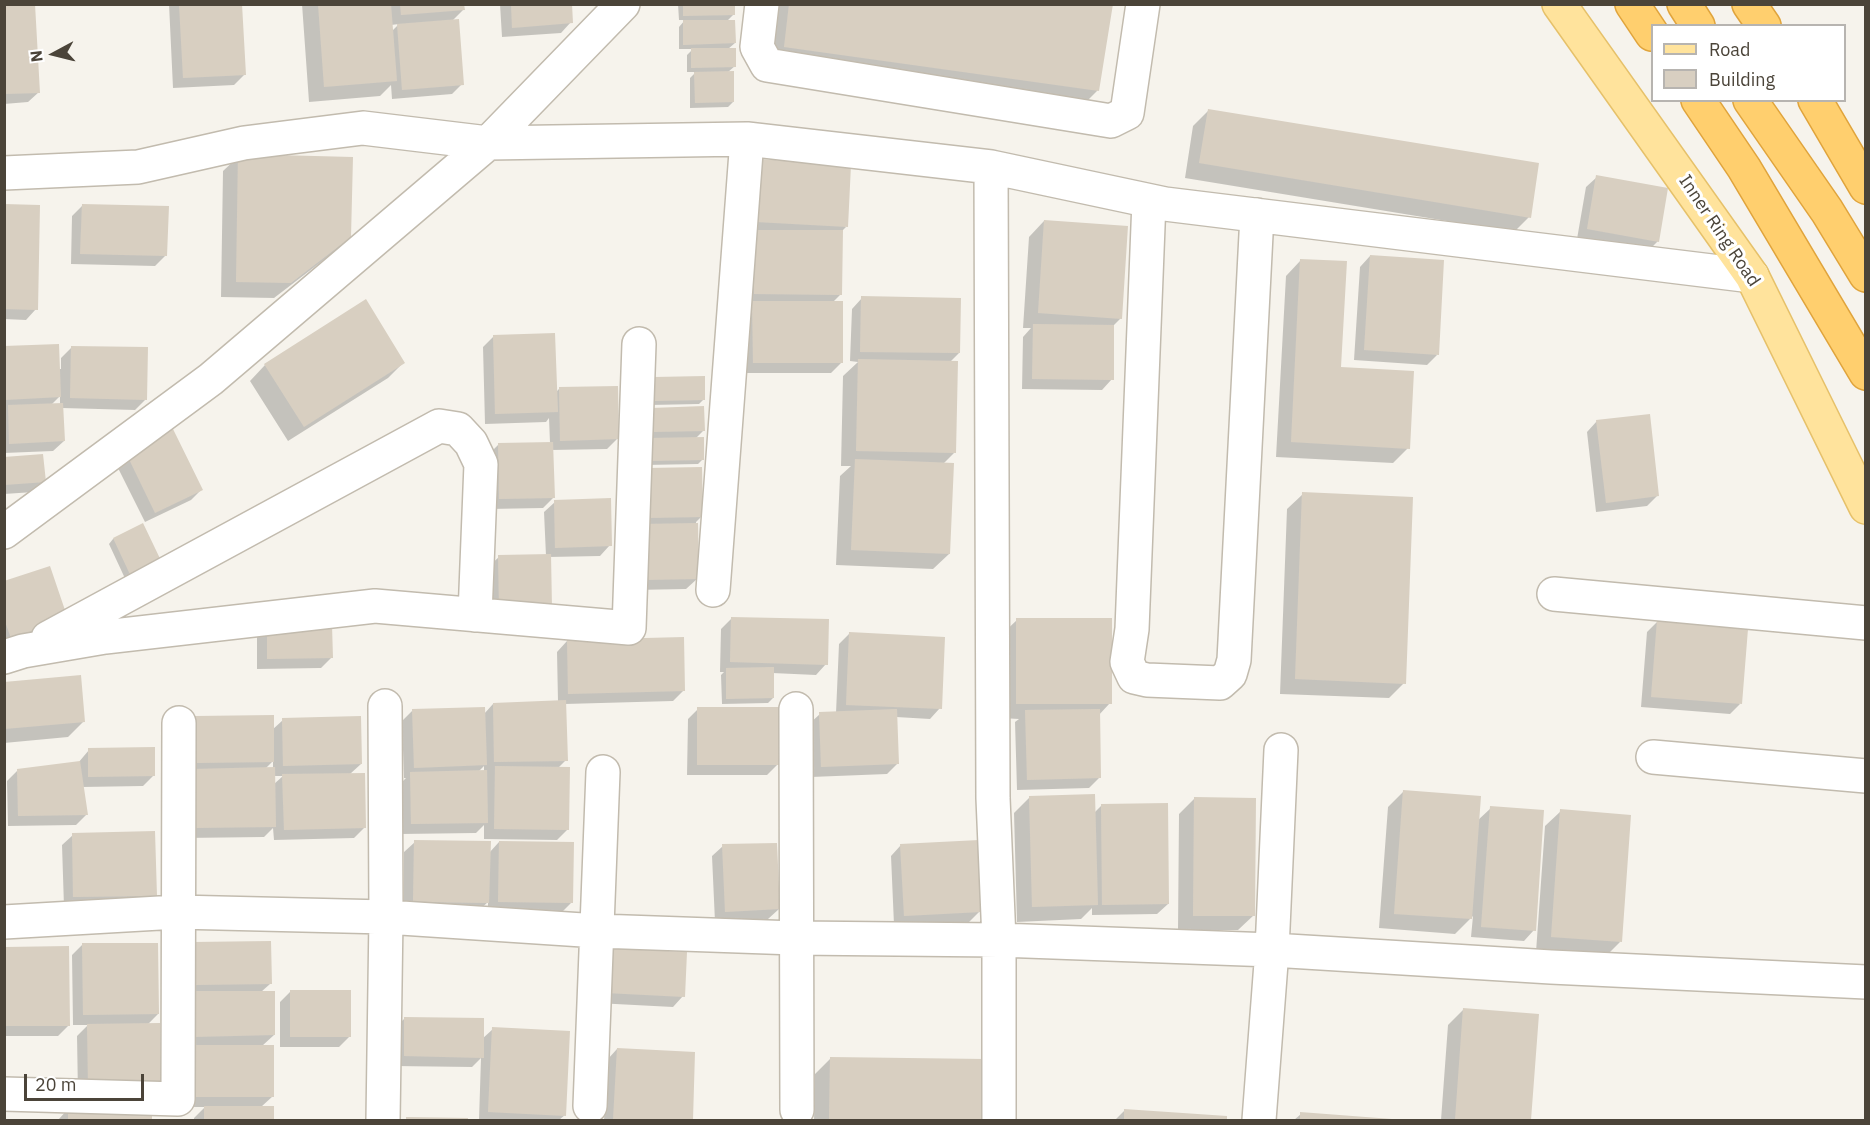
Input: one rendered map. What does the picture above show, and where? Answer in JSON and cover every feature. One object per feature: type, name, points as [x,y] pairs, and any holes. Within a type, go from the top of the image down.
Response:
[{"type":"highway","points":[[1632,4],[1651,31]]},
{"type":"highway","points":[[1684,4],[1697,24]]},
{"type":"highway","points":[[1749,4],[1763,24]]},
{"type":"highway","points":[[1699,102],[1744,168],[1866,373]]},
{"type":"highway","points":[[1751,102],[1827,211],[1866,275]]},
{"type":"highway","points":[[1816,102],[1866,188]]},
{"type":"main road","name":"Inner Ring Road","points":[[1559,4],[1752,276],[1866,507]]},
{"type":"street","points":[[4,532],[212,379],[488,143],[623,4]]},
{"type":"street","points":[[762,4],[757,47],[767,65],[1111,121],[1127,113],[1143,4]]},
{"type":"street","points":[[4,173],[138,166],[244,143],[363,128],[488,143],[747,139],[991,167],[1149,201],[1752,276]]},
{"type":"street","points":[[713,590],[747,139]]},
{"type":"street","points":[[991,167],[993,798],[999,940],[999,1120]]},
{"type":"street","points":[[1149,201],[1131,629],[1127,662],[1134,678],[1147,680],[1220,683],[1230,674],[1234,660],[1257,215]]},
{"type":"street","points":[[14,654],[105,637],[375,606],[629,628],[639,344]]},
{"type":"street","points":[[14,654],[439,426],[458,429],[471,442],[481,464],[475,615]]},
{"type":"street","points":[[1554,594],[1866,623]]},
{"type":"street","points":[[382,1120],[386,917],[385,706]]},
{"type":"street","points":[[796,709],[796,1110]]},
{"type":"street","points":[[4,1095],[177,1099],[179,723]]},
{"type":"street","points":[[1259,1120],[1272,950],[1281,750]]},
{"type":"street","points":[[1653,757],[1866,776]]},
{"type":"street","points":[[590,1106],[603,772]]},
{"type":"street","points":[[4,922],[177,912],[386,917],[598,931],[795,938],[999,940],[1272,950],[1866,982]]},
{"type":"building","points":[[4,4],[35,4],[40,93],[4,94]]},
{"type":"building","points":[[179,4],[242,4],[246,75],[183,78]]},
{"type":"building","points":[[318,4],[391,4],[397,81],[324,87]]},
{"type":"building","points":[[400,4],[464,4],[465,10],[401,15]]},
{"type":"building","points":[[511,4],[572,4],[573,23],[512,28]]},
{"type":"building","points":[[683,4],[735,4],[735,15],[683,16]]},
{"type":"building","points":[[789,4],[1113,4],[1099,91],[784,47]]},
{"type":"building","points":[[459,19],[464,85],[402,90],[397,24]]},
{"type":"building","points":[[683,20],[735,20],[736,43],[683,45]]},
{"type":"building","points":[[691,48],[736,48],[736,67],[691,68]]},
{"type":"building","points":[[734,71],[734,102],[695,103],[694,72]]},
{"type":"building","points":[[1208,109],[1539,163],[1531,218],[1199,163]]},
{"type":"building","points":[[238,154],[353,157],[351,237],[291,283],[236,282]]},
{"type":"building","points":[[759,159],[851,165],[848,227],[756,222]]},
{"type":"building","points":[[1596,175],[1668,188],[1659,242],[1587,229]]},
{"type":"building","points":[[4,204],[40,205],[38,310],[4,309]]},
{"type":"building","points":[[82,204],[169,206],[167,256],[80,254]]},
{"type":"building","points":[[1044,220],[1128,226],[1122,319],[1038,313]]},
{"type":"building","points":[[754,230],[843,230],[842,295],[754,294]]},
{"type":"building","points":[[1370,255],[1444,260],[1439,355],[1364,350]]},
{"type":"building","points":[[1300,259],[1347,261],[1341,367],[1414,371],[1410,449],[1291,442]]},
{"type":"building","points":[[861,296],[961,298],[960,353],[860,352]]},
{"type":"building","points":[[366,299],[405,363],[304,427],[264,364]]},
{"type":"building","points":[[752,301],[843,301],[843,363],[753,363]]},
{"type":"building","points":[[1033,324],[1114,325],[1114,380],[1032,379]]},
{"type":"building","points":[[555,333],[558,412],[495,414],[493,335]]},
{"type":"building","points":[[59,344],[61,397],[4,400],[4,346]]},
{"type":"building","points":[[71,346],[148,347],[147,400],[70,398]]},
{"type":"building","points":[[858,359],[958,361],[956,453],[856,451]]},
{"type":"building","points":[[705,376],[705,400],[654,401],[654,377]]},
{"type":"building","points":[[618,386],[619,439],[560,441],[559,387]]},
{"type":"building","points":[[63,403],[65,441],[9,444],[8,405]]},
{"type":"building","points":[[704,406],[705,431],[652,432],[651,408]]},
{"type":"building","points":[[1650,414],[1659,496],[1606,503],[1596,420]]},
{"type":"building","points":[[173,429],[203,490],[155,513],[126,453]]},
{"type":"building","points":[[704,437],[704,460],[649,461],[649,438]]},
{"type":"building","points":[[553,442],[555,498],[499,499],[498,443]]},
{"type":"building","points":[[43,454],[46,482],[4,485],[4,457]]},
{"type":"building","points":[[855,459],[954,463],[950,554],[851,550]]},
{"type":"building","points":[[702,467],[703,517],[648,518],[647,468]]},
{"type":"building","points":[[1302,492],[1413,497],[1406,684],[1295,679]]},
{"type":"building","points":[[611,498],[612,546],[555,548],[554,500]]},
{"type":"building","points":[[143,523],[165,569],[134,583],[113,538]]},
{"type":"building","points":[[698,523],[699,579],[643,580],[642,524]]},
{"type":"building","points":[[551,554],[552,608],[499,609],[498,555]]},
{"type":"building","points":[[50,566],[68,619],[11,638],[4,619],[4,581]]},
{"type":"building","points":[[731,617],[829,619],[828,665],[730,662]]},
{"type":"building","points":[[1016,618],[1112,618],[1112,704],[1016,704]]},
{"type":"building","points":[[1657,620],[1748,629],[1742,704],[1651,697]]},
{"type":"building","points":[[267,625],[332,625],[333,658],[267,659]]},
{"type":"building","points":[[849,632],[945,637],[942,709],[846,705]]},
{"type":"building","points":[[684,637],[685,691],[568,694],[567,640]]},
{"type":"building","points":[[774,667],[774,698],[726,699],[726,668]]},
{"type":"building","points":[[81,675],[85,722],[4,729],[4,682]]},
{"type":"building","points":[[566,700],[568,761],[494,762],[493,703]]},
{"type":"building","points":[[485,707],[487,765],[414,768],[412,709]]},
{"type":"building","points":[[697,707],[779,707],[779,765],[697,765]]},
{"type":"building","points":[[897,709],[899,764],[821,767],[819,712]]},
{"type":"building","points":[[1100,709],[1101,778],[1027,780],[1025,710]]},
{"type":"building","points":[[274,715],[274,762],[195,763],[195,716]]},
{"type":"building","points":[[361,716],[362,764],[283,766],[282,718]]},
{"type":"building","points":[[155,747],[155,776],[88,777],[88,748]]},
{"type":"building","points":[[80,761],[88,815],[18,816],[17,769]]},
{"type":"building","points":[[495,766],[570,767],[569,830],[494,829]]},
{"type":"building","points":[[275,767],[276,827],[193,828],[192,769]]},
{"type":"building","points":[[487,770],[488,823],[411,824],[410,772]]},
{"type":"building","points":[[365,773],[366,828],[284,830],[282,774]]},
{"type":"building","points":[[1403,790],[1481,796],[1472,919],[1394,914]]},
{"type":"building","points":[[1095,794],[1098,905],[1032,907],[1029,796]]},
{"type":"building","points":[[1194,797],[1256,798],[1255,916],[1193,916]]},
{"type":"building","points":[[1168,803],[1169,904],[1102,905],[1101,804]]},
{"type":"building","points":[[1490,806],[1544,810],[1536,931],[1481,927]]},
{"type":"building","points":[[1560,809],[1631,815],[1622,942],[1551,937]]},
{"type":"building","points":[[155,831],[157,896],[73,897],[72,833]]},
{"type":"building","points":[[414,840],[491,841],[489,903],[413,902]]},
{"type":"building","points":[[979,840],[981,912],[904,916],[900,844]]},
{"type":"building","points":[[499,841],[574,842],[573,903],[498,902]]},
{"type":"building","points":[[777,843],[780,909],[725,912],[722,844]]},
{"type":"building","points":[[271,941],[272,984],[192,985],[192,942]]},
{"type":"building","points":[[82,943],[158,943],[159,1014],[83,1015]]},
{"type":"building","points":[[69,946],[70,1026],[5,1026],[5,947]]},
{"type":"building","points":[[608,948],[687,952],[685,997],[606,993]]},
{"type":"building","points":[[290,990],[351,990],[351,1037],[290,1037]]},
{"type":"building","points":[[192,991],[275,991],[275,1035],[192,1037]]},
{"type":"building","points":[[1463,1008],[1539,1014],[1531,1120],[1455,1120]]},
{"type":"building","points":[[404,1017],[484,1018],[484,1058],[404,1056]]},
{"type":"building","points":[[160,1023],[161,1085],[88,1085],[87,1024]]},
{"type":"building","points":[[492,1027],[570,1031],[566,1116],[488,1112]]},
{"type":"building","points":[[195,1045],[274,1045],[274,1097],[195,1097]]},
{"type":"building","points":[[617,1048],[695,1052],[693,1120],[613,1120]]},
{"type":"building","points":[[830,1057],[985,1059],[985,1120],[829,1120]]},
{"type":"building","points":[[204,1106],[274,1106],[274,1120],[204,1120]]},
{"type":"building","points":[[68,1107],[152,1107],[152,1120],[68,1120]]},
{"type":"building","points":[[1124,1109],[1227,1116],[1227,1120],[1124,1120]]},
{"type":"building","points":[[1300,1112],[1392,1119],[1392,1120],[1300,1120]]},
{"type":"building","points":[[406,1117],[468,1118],[468,1120],[406,1120]]}]
